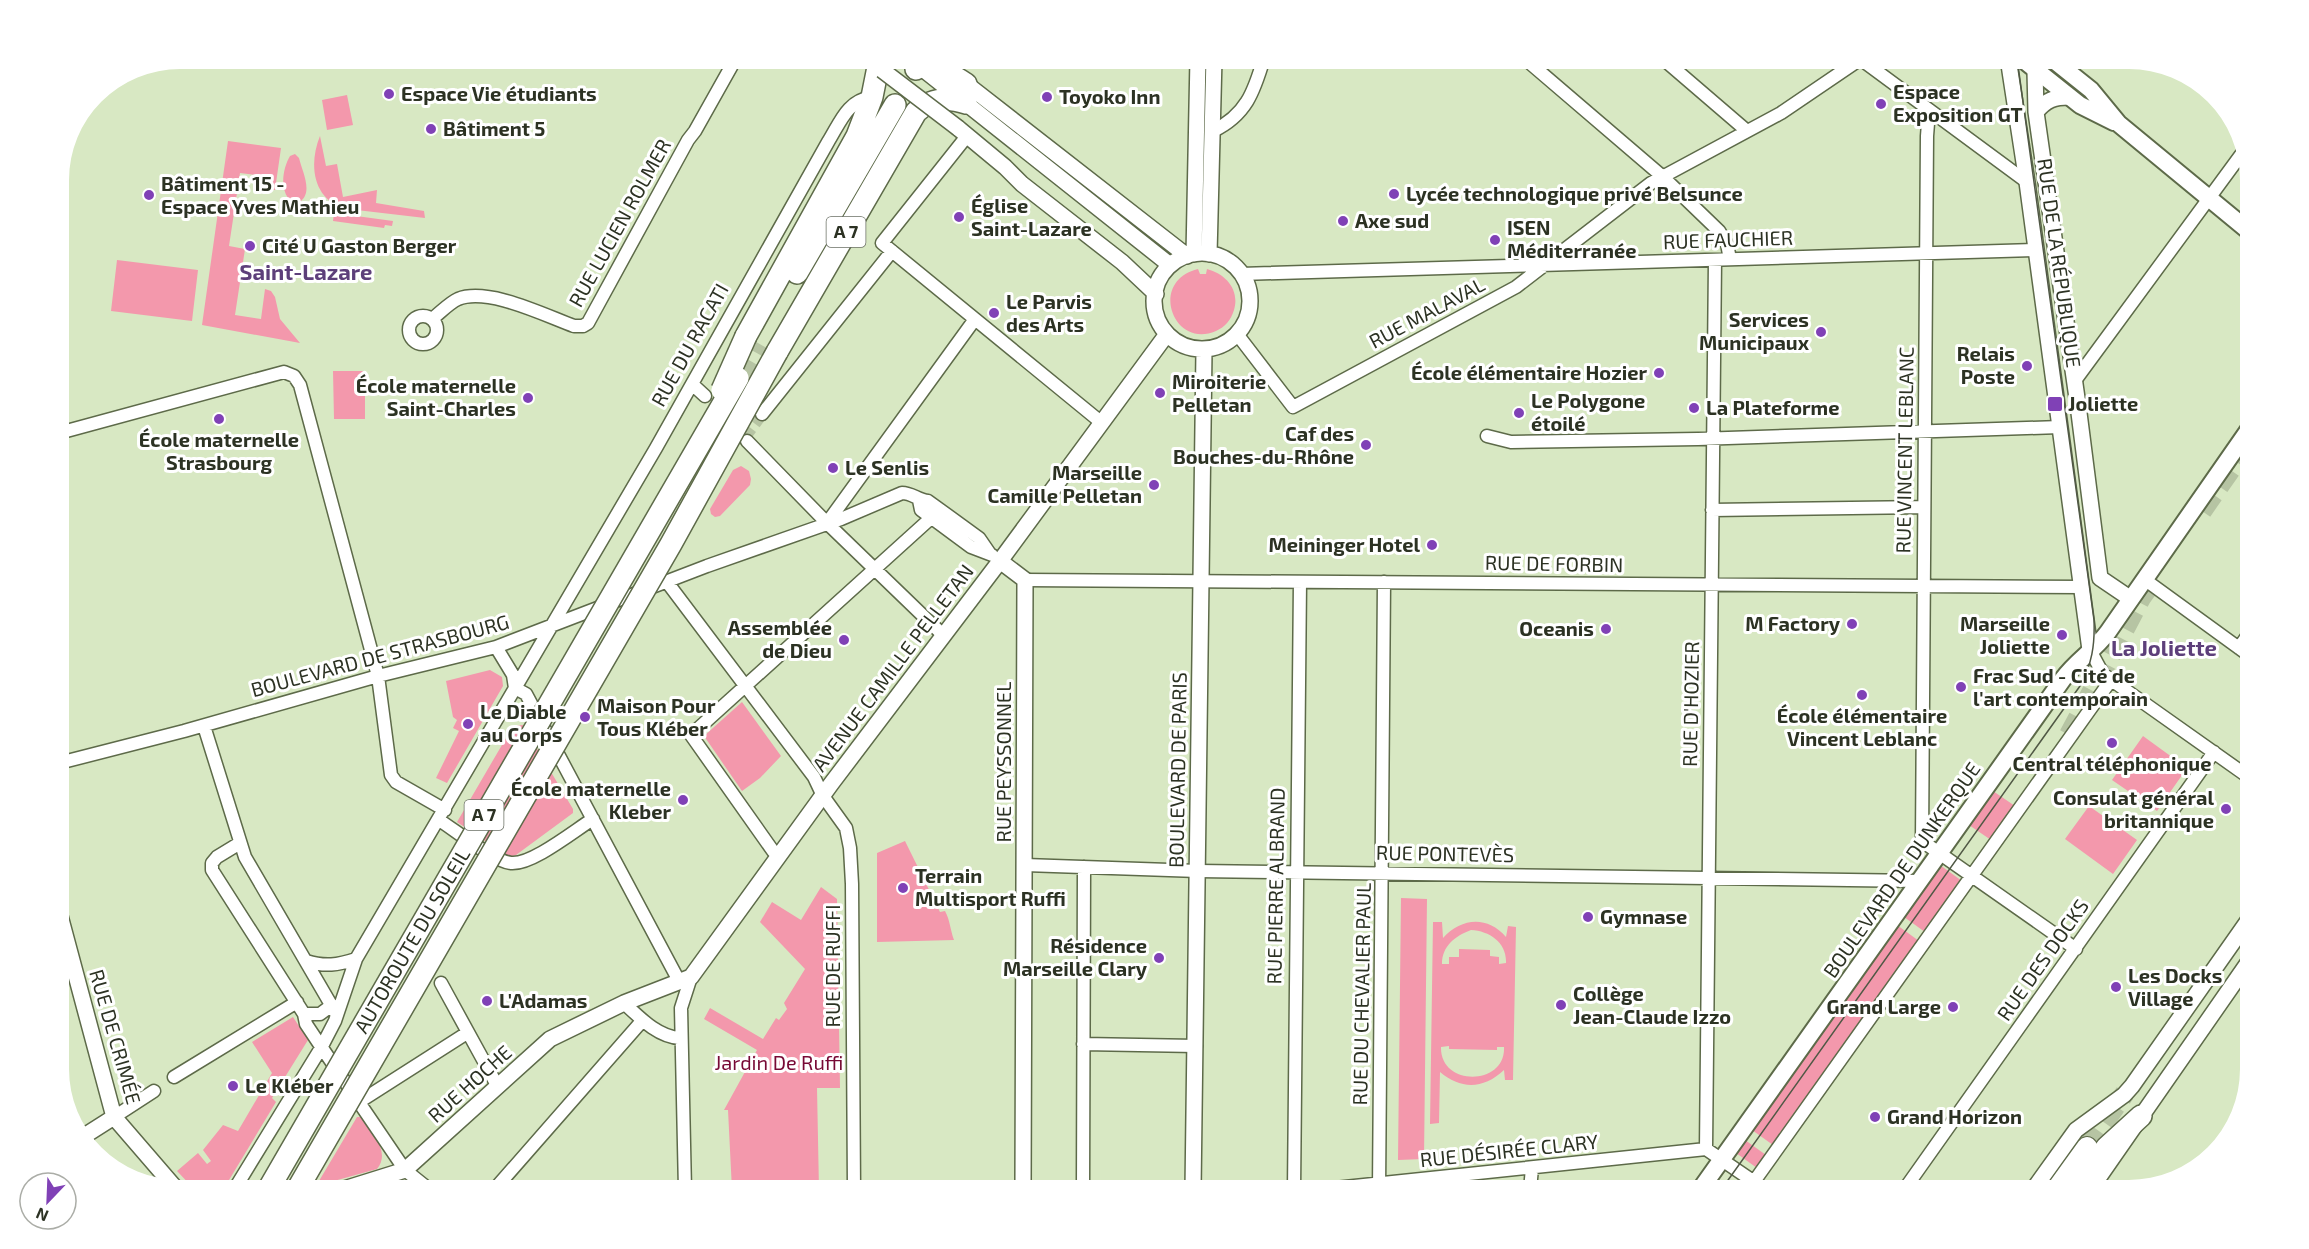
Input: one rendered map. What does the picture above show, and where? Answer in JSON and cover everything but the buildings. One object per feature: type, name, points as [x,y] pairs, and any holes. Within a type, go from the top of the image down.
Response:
[{"type":"highway","points":[[758,343],[857,136],[872,97],[876,69]]},
{"type":"highway","points":[[937,69],[943,70],[966,93]]},
{"type":"highway","name":"A 7","points":[[758,343],[916,112],[923,105],[966,93]]},
{"type":"highway","name":"A 7","points":[[758,343],[895,105]]},
{"type":"highway","points":[[700,440],[758,343],[862,137]]},
{"type":"highway","name":"AUTOROUTE DU SOLEIL","points":[[303,1180],[694,503],[758,343]]},
{"type":"highway","name":"A 7","points":[[700,440],[738,378]]},
{"type":"highway","name":"AUTOROUTE DU SOLEIL","points":[[274,1180],[700,440]]},
{"type":"highway","points":[[2082,1180],[2107,1147],[2141,1116]]},
{"type":"highway","points":[[2064,1180],[2087,1147]]},
{"type":"main road","points":[[2038,69],[2080,105],[2119,124]]},
{"type":"main road","points":[[2065,69],[2091,90],[2119,124],[2240,223]]},
{"type":"main road","name":"BOULEVARD DE DUNKERQUE","points":[[1708,1180],[2063,679],[2077,661],[2104,638],[2240,442]]},
{"type":"street","name":"RUE LUCIEN ROLMER","points":[[432,319],[457,300],[476,295],[494,297],[574,326],[588,323],[597,311],[688,140],[730,69]]},
{"type":"street","points":[[881,69],[1005,166],[1022,184],[1122,262],[1156,294]]},
{"type":"street","points":[[1197,255],[1198,69]]},
{"type":"street","points":[[1197,255],[1213,131],[1214,69]]},
{"type":"street","points":[[1213,131],[1240,114],[1257,84],[1261,69]]},
{"type":"street","points":[[1537,69],[1663,177],[1719,231],[1727,244],[1730,259]]},
{"type":"street","points":[[1675,69],[1747,131]]},
{"type":"street","name":"RUE MALAVAL","points":[[1237,334],[1293,407],[1516,287],[1651,183],[1781,113],[1846,69]]},
{"type":"street","points":[[1874,69],[2027,182]]},
{"type":"street","name":"RUE DE LA RÉPUBLIQUE","points":[[2010,69],[2090,651]]},
{"type":"street","name":"RUE DE LA RÉPUBLIQUE","points":[[2034,69],[2036,112],[2100,578],[2131,599]]},
{"type":"street","points":[[966,93],[1197,255]]},
{"type":"street","points":[[966,93],[1170,264]]},
{"type":"street","name":"RUE DU RACATI","points":[[241,1180],[321,1047],[356,959],[553,625],[846,112],[860,99],[872,97]]},
{"type":"street","points":[[2036,112],[2048,101],[2058,97],[2069,97]]},
{"type":"street","name":"RUE VINCENT LEBLANC","points":[[1929,111],[1922,586],[1922,841],[1939,853]]},
{"type":"street","points":[[963,132],[882,243],[1102,423]]},
{"type":"street","points":[[2074,382],[2238,159]]},
{"type":"street","name":"RUE FAUCHIER","points":[[1241,274],[2036,250]]},
{"type":"street","points":[[762,414],[892,251]]},
{"type":"street","points":[[1197,255],[1222,258],[1241,274],[1249,290],[1250,306],[1246,321],[1237,334],[1222,345],[1204,350],[1184,346],[1167,334],[1156,316],[1156,287],[1161,276],[1170,264],[1197,255]]},
{"type":"street","name":"RUE D'HOZIER","points":[[1706,1149],[1715,260]]},
{"type":"street","points":[[827,523],[975,319]]},
{"type":"street","name":"AVENUE CAMILLE PELLETAN","points":[[685,1180],[680,1038],[685,979],[780,856],[822,791],[944,636],[995,558],[1102,423],[1167,334]]},
{"type":"street","name":"BOULEVARD DE PARIS","points":[[1193,1180],[1204,350]]},
{"type":"street","points":[[69,430],[284,372],[294,376],[300,385],[378,676],[393,779],[499,859],[513,863],[530,859],[593,819]]},
{"type":"street","points":[[692,384],[705,396]]},
{"type":"street","points":[[1487,436],[1511,442],[2060,428]]},
{"type":"street","points":[[747,441],[827,523],[944,636]]},
{"type":"street","name":"BOULEVARD DE STRASBOURG","points":[[69,760],[204,726],[378,676],[496,647],[841,519],[902,493],[914,497]]},
{"type":"street","points":[[914,497],[928,501],[979,538],[995,558]]},
{"type":"street","points":[[914,497],[921,510],[971,548],[995,558],[1025,580]]},
{"type":"street","points":[[1712,510],[1924,507]]},
{"type":"street","points":[[780,856],[773,851],[691,735],[931,518]]},
{"type":"street","points":[[2144,579],[2239,648]]},
{"type":"street","name":"RUE DE FORBIN","points":[[1025,580],[2082,587]]},
{"type":"street","name":"RUE PEYSSONNEL","points":[[1023,1180],[1025,580]]},
{"type":"street","name":"RUE DE RUFFI","points":[[667,582],[747,686],[843,821],[850,848],[854,1180]]},
{"type":"street","name":"RUE PIERRE ALBRAND","points":[[1294,1180],[1295,872],[1300,582]]},
{"type":"street","name":"RUE DU CHEVALIER PAUL","points":[[1379,1180],[1384,582]]},
{"type":"street","points":[[496,647],[513,675],[514,688],[526,694],[593,819],[685,979]]},
{"type":"street","points":[[2090,651],[2098,668],[2111,680],[2240,771]]},
{"type":"street","points":[[1755,1180],[2111,680]]},
{"type":"street","points":[[204,726],[245,857],[334,1010],[320,1014],[304,1014]]},
{"type":"street","name":"RUE DES DOCKS","points":[[1912,1180],[2214,752]]},
{"type":"street","points":[[240,843],[217,857],[212,863],[212,870],[297,1002],[304,1014],[306,1024],[321,1047],[405,1170],[417,1180]]},
{"type":"street","points":[[1939,853],[2076,949]]},
{"type":"street","name":"RUE PONTEVÈS","points":[[1025,865],[1198,871],[1920,881]]},
{"type":"street","points":[[1083,1180],[1084,867]]},
{"type":"street","points":[[2040,1180],[2076,1130],[2124,1095],[2132,1086],[2240,932]]},
{"type":"street","name":"RUE DE CRIMÉE","points":[[69,949],[114,1117],[168,1179]]},
{"type":"street","points":[[306,961],[339,965],[356,959]]},
{"type":"street","points":[[2097,1180],[2240,974]]},
{"type":"street","name":"RUE HOCHE","points":[[389,1180],[405,1170],[550,1039],[624,1003],[685,979]]},
{"type":"street","points":[[441,983],[498,1087]]},
{"type":"street","points":[[174,1077],[297,1002]]},
{"type":"street","points":[[624,1003],[642,1021],[671,1038],[680,1038]]},
{"type":"street","points":[[504,1180],[642,1021]]},
{"type":"street","points":[[359,1102],[467,1033]]},
{"type":"street","points":[[1083,1044],[1196,1046]]},
{"type":"street","points":[[89,1133],[154,1091]]},
{"type":"street","points":[[1706,1149],[1744,1180]]},
{"type":"street","name":"RUE DÉSIRÉE CLARY","points":[[1435,1180],[1706,1149]]},
{"type":"street","points":[[1531,1180],[1532,1168]]},
{"type":"green space","points":[[347,95],[353,125],[327,130],[322,100]]},
{"type":"green space","points":[[320,136],[326,166],[337,164],[343,197],[377,190],[376,203],[424,211],[425,218],[348,209],[327,199],[316,181],[314,170],[316,147]]},
{"type":"green space","points":[[228,141],[281,148],[275,190],[264,189],[265,176],[240,173],[229,246],[245,249],[235,315],[261,319],[265,289],[271,291],[275,297],[280,319],[300,343],[202,325]]},
{"type":"green space","points":[[295,154],[299,158],[306,186],[306,192],[301,201],[288,198],[284,188],[283,177],[286,166],[290,156]]},
{"type":"green space","points":[[334,213],[393,221],[392,226],[385,225],[384,228],[333,221]]},
{"type":"green space","points":[[117,260],[198,270],[192,321],[111,311]]},
{"type":"green space","points":[[1198,269],[1200,274],[1206,274],[1207,269],[1220,275],[1230,284],[1235,296],[1234,310],[1225,325],[1216,331],[1201,334],[1188,331],[1178,323],[1172,312],[1170,299],[1174,286],[1183,276]]},
{"type":"green space","points":[[333,371],[365,371],[365,419],[334,419]]},
{"type":"green space","points":[[741,466],[749,471],[750,485],[720,516],[715,517],[711,514],[710,509],[733,470]]},
{"type":"green space","name":"Le Diable au Corps","points":[[490,670],[502,677],[503,686],[447,783],[436,778],[459,731],[453,728],[457,720],[453,717],[446,681]]},
{"type":"green space","points":[[742,702],[781,756],[760,778],[742,791],[704,736]]},
{"type":"green space","points":[[523,725],[573,809],[573,813],[516,855],[509,857],[457,822],[513,726]]},
{"type":"green space","points":[[2143,736],[2187,768],[2157,811],[2112,780]]},
{"type":"green space","points":[[1993,791],[2015,806],[1991,840],[1969,825]]},
{"type":"green space","points":[[2089,806],[2137,840],[2113,874],[2065,839]]},
{"type":"green space","name":"Terrain Multisport Ruffi","points":[[905,841],[940,912],[945,911],[954,940],[877,942],[877,853]]},
{"type":"green space","points":[[1940,865],[1962,881],[1925,932],[1904,917]]},
{"type":"green space","name":"Jardin De Ruffi","points":[[821,887],[837,899],[840,1088],[817,1088],[819,1180],[732,1180],[728,1110],[724,1110],[757,1050],[704,1019],[710,1008],[763,1039],[776,1018],[779,1020],[787,1009],[784,1003],[805,969],[760,922],[772,902],[801,920]]},
{"type":"green space","points":[[1401,898],[1427,899],[1424,1159],[1398,1160]]},
{"type":"green space","points":[[1433,922],[1442,922],[1443,938],[1450,931],[1466,923],[1482,922],[1491,925],[1506,937],[1508,926],[1516,927],[1513,1080],[1505,1080],[1504,1070],[1488,1081],[1472,1085],[1455,1082],[1440,1072],[1439,1123],[1430,1124]],"holes":[[[1471,930],[1485,933],[1496,939],[1504,950],[1506,963],[1499,964],[1499,957],[1490,956],[1490,950],[1459,949],[1459,957],[1449,957],[1449,964],[1442,964],[1444,952],[1451,942]],[[1449,1046],[1449,1049],[1497,1050],[1497,1047],[1504,1047],[1502,1060],[1495,1069],[1485,1075],[1473,1077],[1461,1075],[1451,1069],[1444,1060],[1441,1047]]]},
{"type":"green space","points":[[1897,925],[1919,941],[1773,1145],[1752,1130]]},
{"type":"green space","points":[[293,1017],[308,1040],[272,1098],[276,1102],[229,1180],[186,1180],[177,1171],[198,1153],[207,1164],[211,1161],[203,1150],[223,1125],[238,1131],[272,1073],[252,1042]]},
{"type":"green space","points":[[357,1117],[362,1117],[381,1149],[381,1163],[377,1169],[338,1180],[320,1180]]},
{"type":"green space","points":[[1745,1140],[1766,1155],[1757,1168],[1736,1153]]},
{"type":"tunnel","points":[[916,112],[933,83]]},
{"type":"tunnel","points":[[738,378],[758,343]]},
{"type":"tunnel","points":[[744,438],[762,414]]},
{"type":"tunnel","points":[[2202,511],[2240,456]]},
{"type":"tunnel","points":[[2069,735],[2141,598],[2154,580]]},
{"type":"tunnel","points":[[2087,1147],[2125,1093]]},
{"type":"tram line","points":[[1728,1180],[2080,686],[2090,662],[2094,620],[2019,69]]},
{"type":"place","name":"Espace Vie étudiants","points":[[389,94]]},
{"type":"place","name":"Toyoko Inn","points":[[1047,97]]},
{"type":"place","name":"Espace Exposition GT","points":[[1881,104]]},
{"type":"place","name":"Bâtiment 5","points":[[431,129]]},
{"type":"place","name":"Lycée technologique privé Belsunce","points":[[1394,194]]},
{"type":"place","name":"Bâtiment 15 - Espace Yves Mathieu","points":[[149,195]]},
{"type":"place","name":"Église Saint-Lazare","points":[[959,217]]},
{"type":"place","name":"Axe sud","points":[[1343,221]]},
{"type":"place","name":"ISEN Méditerranée","points":[[1495,240]]},
{"type":"place","name":"Cité U Gaston Berger","points":[[250,246]]},
{"type":"place","name":"Le Parvis des Arts","points":[[994,313]]},
{"type":"place","name":"Services Municipaux","points":[[1821,332]]},
{"type":"place","name":"Relais Poste","points":[[2027,366]]},
{"type":"place","name":"École élémentaire Hozier","points":[[1659,373]]},
{"type":"place","name":"Miroiterie Pelletan","points":[[1160,393]]},
{"type":"place","name":"École maternelle Saint-Charles","points":[[528,398]]},
{"type":"place","name":"Joliette","points":[[2055,404]]},
{"type":"place","name":"La Plateforme","points":[[1694,408]]},
{"type":"place","name":"Le Polygone étoilé","points":[[1519,413]]},
{"type":"place","name":"École maternelle Strasbourg","points":[[219,419]]},
{"type":"place","name":"Caf des Bouches-du-Rhône","points":[[1366,445]]},
{"type":"place","name":"Le Senlis","points":[[833,468]]},
{"type":"place","name":"Marseille Camille Pelletan","points":[[1154,485]]},
{"type":"place","name":"Meininger Hotel","points":[[1432,545]]},
{"type":"place","name":"M Factory","points":[[1852,624]]},
{"type":"place","name":"Oceanis","points":[[1606,629]]},
{"type":"place","name":"Marseille Joliette","points":[[2062,635]]},
{"type":"place","name":"Assemblée de Dieu","points":[[844,640]]},
{"type":"place","name":"Frac Sud - Cité de l'art contemporain","points":[[1961,687]]},
{"type":"place","name":"École élémentaire Vincent Leblanc","points":[[1862,695]]},
{"type":"place","name":"Maison Pour Tous Kléber","points":[[585,717]]},
{"type":"place","name":"Le Diable au Corps","points":[[468,724]]},
{"type":"place","name":"Central téléphonique","points":[[2112,743]]},
{"type":"place","name":"École maternelle Kleber","points":[[683,800]]},
{"type":"place","name":"Consulat général britannique","points":[[2226,809]]},
{"type":"place","name":"Terrain Multisport Ruffi","points":[[903,888]]},
{"type":"place","name":"Gymnase","points":[[1588,917]]},
{"type":"place","name":"Résidence Marseille Clary","points":[[1159,958]]},
{"type":"place","name":"Les Docks Village","points":[[2116,987]]},
{"type":"place","name":"L'Adamas","points":[[487,1001]]},
{"type":"place","name":"Collège Jean-Claude Izzo","points":[[1561,1005]]},
{"type":"place","name":"Grand Large","points":[[1953,1007]]},
{"type":"place","name":"Le Kléber","points":[[233,1086]]},
{"type":"place","name":"Grand Horizon","points":[[1875,1117]]},
{"type":"district","name":"Saint-Lazare","points":[[306,272]]},
{"type":"district","name":"La Joliette","points":[[2164,648]]}]
